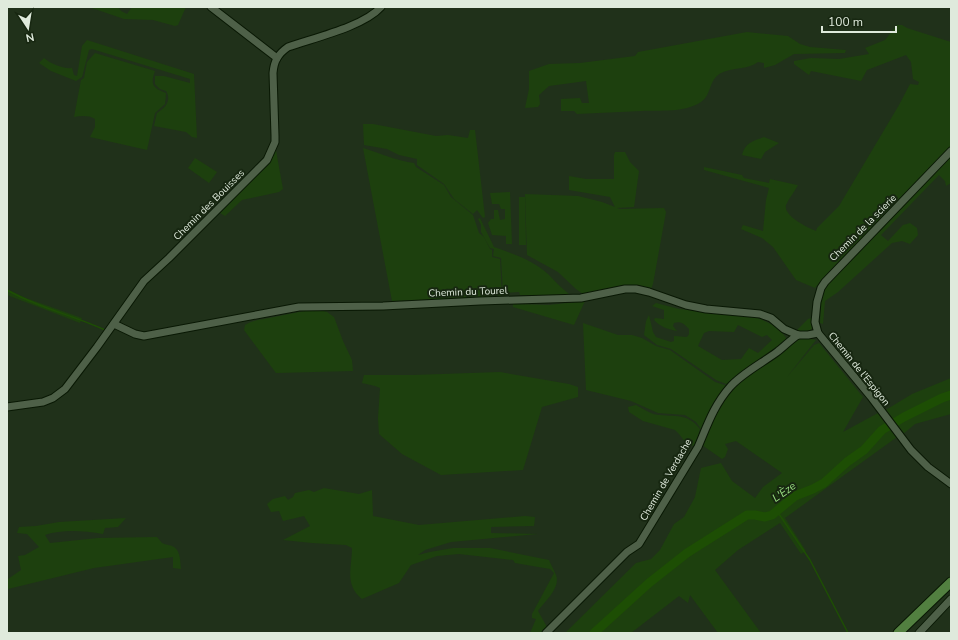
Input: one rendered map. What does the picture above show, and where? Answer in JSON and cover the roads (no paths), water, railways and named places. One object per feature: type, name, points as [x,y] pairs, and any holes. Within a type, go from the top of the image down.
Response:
[{"type":"main road","points":[[899,633],[951,582]]},
{"type":"main road","points":[[899,633],[951,589]]},
{"type":"street","points":[[212,7],[277,58],[281,52],[288,47],[350,26],[376,13],[381,7]]},
{"type":"street","name":"Chemin des Bouisses","points":[[7,407],[43,402],[54,398],[65,389],[144,281],[267,160],[275,142],[273,73],[274,64],[277,58]]},
{"type":"street","name":"Chemin de la scierie","points":[[818,333],[815,322],[817,302],[821,288],[825,282],[951,151]]},
{"type":"street","name":"Chemin du Tourel","points":[[114,324],[135,334],[144,336],[299,307],[369,307],[480,301],[581,298],[625,289],[636,289],[686,305],[706,309],[760,314],[771,318],[784,329],[798,335]]},
{"type":"street","points":[[798,335],[818,333]]},
{"type":"street","name":"Chemin de l'Espigon","points":[[818,333],[921,460],[951,484]]},
{"type":"street","name":"Chemin de Verdache","points":[[546,633],[627,552],[639,544],[698,447],[704,431],[720,399],[731,386],[782,349],[790,339],[798,335]]},
{"type":"street","points":[[919,633],[951,598]]},
{"type":"waterway","points":[[7,290],[43,307],[105,330]]},
{"type":"waterway","name":"L'Èze","points":[[594,633],[649,583],[687,553],[747,515],[765,517],[772,515],[795,496],[824,483],[847,462],[864,450],[882,430],[904,417],[951,395]]},
{"type":"waterway","points":[[777,511],[810,560],[848,633]]}]
